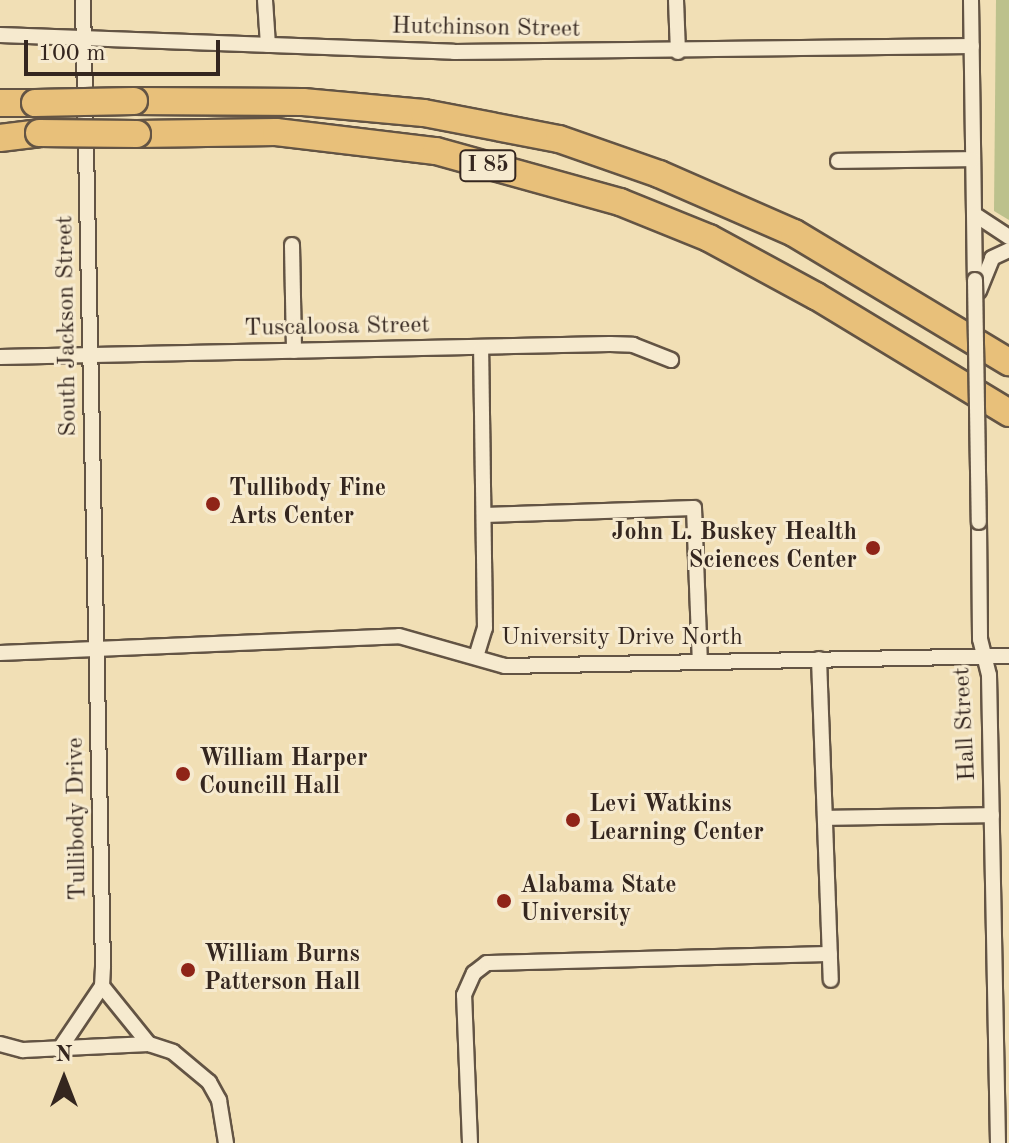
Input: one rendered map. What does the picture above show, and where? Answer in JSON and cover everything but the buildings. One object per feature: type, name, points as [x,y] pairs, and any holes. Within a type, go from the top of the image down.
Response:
[{"type":"highway","name":"I 85","points":[[0,103],[303,102],[409,111],[559,139],[659,174],[794,233],[1009,362]]},
{"type":"highway","name":"I 85","points":[[0,136],[39,133],[276,132],[436,151],[620,202],[709,238],[816,296],[1009,413]]},
{"type":"street","name":"South Jackson Street","points":[[83,0],[99,650]]},
{"type":"street","points":[[265,0],[268,45]]},
{"type":"street","points":[[676,0],[678,52]]},
{"type":"street","name":"Hall Street","points":[[971,0],[979,522],[992,815],[998,1143]]},
{"type":"street","name":"Hutchinson Street","points":[[0,35],[454,52],[678,52],[972,46]]},
{"type":"street","points":[[838,161],[973,159]]},
{"type":"street","points":[[974,214],[1009,237]]},
{"type":"street","points":[[292,245],[294,351]]},
{"type":"street","name":"Hall Street","points":[[975,303],[992,258],[1009,250]]},
{"type":"street","name":"Tuscaloosa Street","points":[[0,357],[622,344],[671,360]]},
{"type":"street","points":[[476,657],[485,628],[481,348]]},
{"type":"street","points":[[484,515],[694,508],[700,662]]},
{"type":"street","name":"University Drive North","points":[[0,653],[399,636],[505,666],[1009,656]]},
{"type":"street","name":"Tullibody Drive","points":[[99,650],[102,986]]},
{"type":"street","points":[[819,659],[831,980]]},
{"type":"street","points":[[826,818],[992,815]]},
{"type":"street","points":[[470,1143],[464,995],[474,973],[499,960],[830,954]]},
{"type":"street","points":[[59,1050],[102,986],[149,1044]]},
{"type":"street","points":[[0,1044],[59,1050],[149,1044],[173,1052],[209,1082],[219,1100],[226,1143]]},
{"type":"green space","points":[[996,0],[1009,0],[1009,220],[994,211]]},
{"type":"place","name":"Tullibody Fine Arts Center","points":[[213,504]]},
{"type":"place","name":"John L. Buskey Health Sciences Center","points":[[873,548]]},
{"type":"place","name":"William Harper Councill Hall","points":[[183,774]]},
{"type":"place","name":"Levi Watkins Learning Center","points":[[573,820]]},
{"type":"place","name":"Alabama State University","points":[[504,901]]},
{"type":"place","name":"William Burns Patterson Hall","points":[[188,970]]}]
